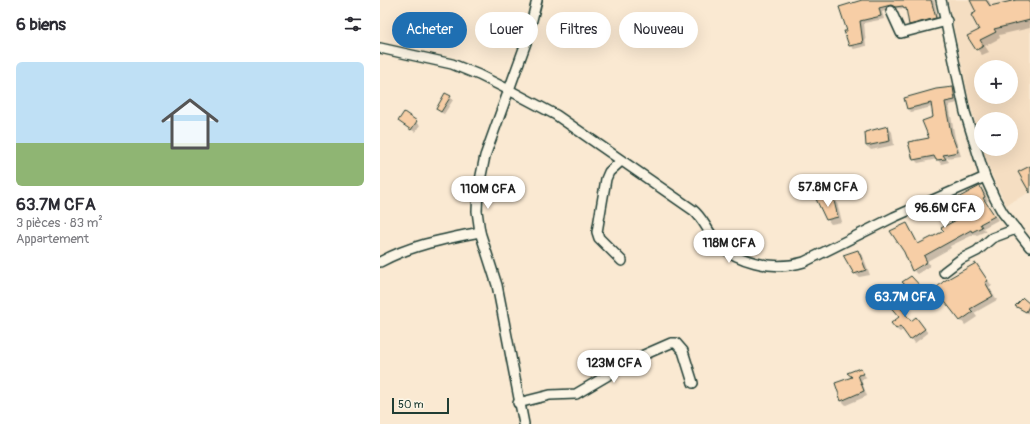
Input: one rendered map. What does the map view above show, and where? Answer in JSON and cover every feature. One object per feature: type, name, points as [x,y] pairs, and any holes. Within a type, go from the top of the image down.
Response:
[{"type":"street","points":[[524,424],[518,403],[497,285],[480,232],[477,211],[482,169],[527,40],[537,0]]},
{"type":"street","points":[[941,0],[947,21],[965,112],[985,177],[994,199],[1030,247]]},
{"type":"street","points":[[891,11],[901,33],[947,21]]},
{"type":"street","points":[[380,48],[452,64],[479,75],[556,115],[698,215],[713,237],[729,252],[740,258],[768,265],[794,265],[804,262],[894,217],[985,177]]},
{"type":"street","points":[[621,161],[609,172],[606,179],[597,232],[599,238],[622,261]]},
{"type":"street","points":[[944,272],[961,259],[977,251],[992,238],[1016,229]]},
{"type":"street","points":[[380,262],[409,249],[443,239],[480,232]]},
{"type":"street","points":[[518,403],[550,395],[576,394],[639,357],[671,343],[676,343],[682,351],[693,383]]},
{"type":"shaded area","points":[[948,0],[1030,0],[1030,192],[1006,205],[990,171],[985,156],[1018,156],[1018,112],[974,112],[974,118]]},
{"type":"building","points":[[862,0],[931,0],[936,18],[909,25],[906,8],[904,9],[903,6],[895,7],[891,5],[879,8],[881,16],[860,21],[863,43],[849,46],[844,31],[847,31],[839,7]]},
{"type":"building","points":[[970,0],[986,0],[990,6],[1016,0],[1030,0],[1030,20],[994,29],[996,32],[980,40],[984,46],[976,50],[967,36],[979,30],[971,15],[976,12]]},
{"type":"building","points":[[953,87],[955,100],[945,102],[951,133],[958,152],[943,155],[946,159],[936,160],[934,156],[913,160],[908,142],[929,138],[922,121],[933,117],[931,103],[907,109],[904,98],[936,89]]},
{"type":"building","points":[[445,93],[451,96],[441,112],[436,109]]},
{"type":"building","points":[[404,112],[417,121],[411,130],[398,121]]},
{"type":"building","points":[[888,126],[890,141],[866,146],[865,132]]},
{"type":"building","points":[[1030,166],[1030,193],[1018,172]]},
{"type":"building","points":[[980,186],[985,197],[983,198],[995,216],[980,224],[982,227],[972,232],[971,230],[924,256],[927,262],[912,271],[904,252],[890,231],[907,223],[918,244],[944,231],[941,228],[962,217],[960,213],[963,211],[954,200]]},
{"type":"building","points":[[833,197],[838,217],[826,220],[816,199]]},
{"type":"building","points":[[858,250],[866,270],[854,274],[843,255]]},
{"type":"building","points":[[976,263],[988,281],[985,282],[993,296],[970,309],[973,312],[960,321],[935,289],[944,281]]},
{"type":"building","points":[[911,276],[925,291],[919,297],[902,282]]},
{"type":"building","points":[[899,292],[907,302],[900,307],[911,321],[916,317],[925,329],[910,340],[900,326],[896,329],[891,323],[899,317],[888,304]]},
{"type":"building","points":[[1023,298],[1030,304],[1026,312],[1015,306]]},
{"type":"building","points":[[860,368],[864,374],[858,375],[864,391],[841,401],[835,383],[852,377],[847,373]]}]
